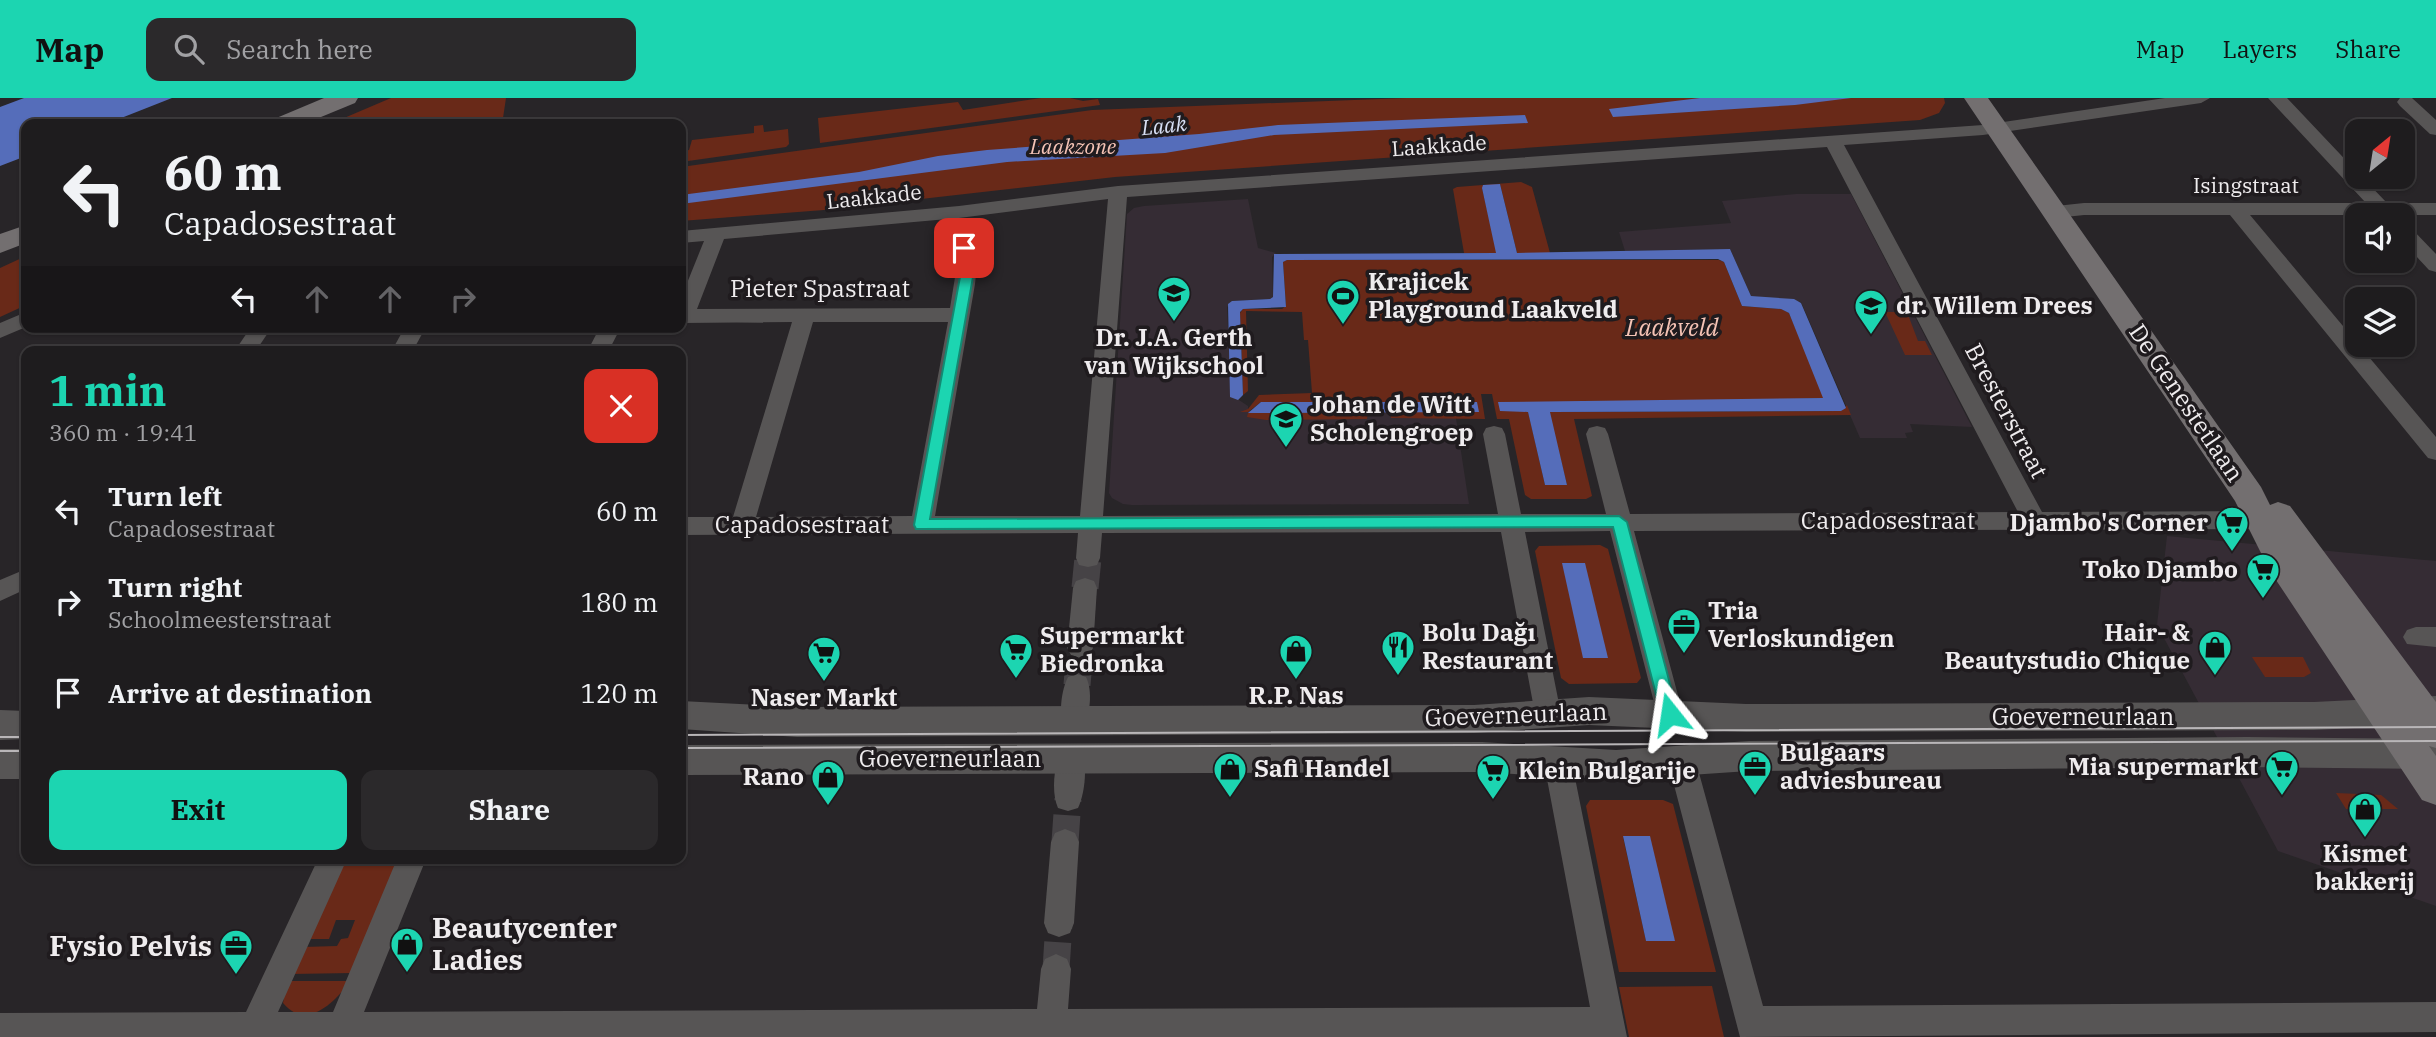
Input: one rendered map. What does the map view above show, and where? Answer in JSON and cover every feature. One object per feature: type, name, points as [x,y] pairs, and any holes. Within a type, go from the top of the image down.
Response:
[{"type":"main road","points":[[295,119],[346,98]]},
{"type":"main road","name":"De Genestetlaan","points":[[1976,98],[2005,118],[2062,212],[2249,496],[2271,520],[2282,562],[2421,729],[2436,788]]},
{"type":"main road","points":[[0,244],[21,235]]},
{"type":"street","name":"Laakkade","points":[[686,237],[961,229],[1118,192],[1833,141],[2005,118],[2201,98]]},
{"type":"street","points":[[2277,98],[2376,203]]},
{"type":"street","points":[[2406,102],[2436,130]]},
{"type":"street","name":"Bresterstraat","points":[[1833,141],[2035,521]]},
{"type":"street","points":[[1087,558],[1118,192]]},
{"type":"street","name":"Isingstraat","points":[[2062,212],[2084,209],[2345,211]]},
{"type":"street","points":[[2235,209],[2436,452]]},
{"type":"street","name":"Isingstraat","points":[[2415,210],[2436,209]]},
{"type":"street","points":[[922,525],[967,273],[961,229]]},
{"type":"street","points":[[686,306],[716,234]]},
{"type":"street","points":[[2415,244],[2436,267]]},
{"type":"street","name":"Pieter Spastraat","points":[[686,316],[960,315]]},
{"type":"street","points":[[742,526],[805,316]]},
{"type":"street","points":[[0,331],[21,321]]},
{"type":"street","points":[[1597,434],[1670,714]]},
{"type":"street","points":[[1494,435],[1548,714]]},
{"type":"street","name":"Capadosestraat","points":[[686,526],[2271,520]]},
{"type":"street","points":[[0,591],[21,580]]},
{"type":"street","points":[[1080,648],[1084,588]]},
{"type":"street","points":[[1074,720],[1077,685]]},
{"type":"street","name":"Goeverneurlaan","points":[[686,715],[797,722],[1474,719],[1604,711],[1746,718],[2279,716],[2421,729]]},
{"type":"street","points":[[0,725],[21,725]]},
{"type":"street","name":"Goeverneurlaan","points":[[686,760],[1482,757],[1616,765],[1749,756],[2247,752],[2421,729]]},
{"type":"street","points":[[1068,799],[1071,758]]},
{"type":"street","points":[[1682,762],[1753,1029],[2306,1027],[2436,1017]]},
{"type":"street","points":[[9,1032],[255,1028],[296,1032],[342,1027],[564,1032],[1609,1030],[1558,763]]},
{"type":"street","points":[[0,764],[21,764]]},
{"type":"street","points":[[1059,923],[1065,842]]},
{"type":"street","points":[[255,1028],[331,864]]},
{"type":"street","points":[[342,1027],[410,864]]},
{"type":"street","points":[[1050,1031],[1056,969]]},
{"type":"shaded area","name":"dr. Willem Drees","points":[[1796,194],[1851,194],[1972,427],[1910,424],[1913,432],[1905,433],[1907,438],[1860,438],[1801,302],[1751,296],[1730,249],[1625,251],[1619,232],[1731,223],[1722,201]]},
{"type":"shaded area","points":[[1248,199],[1258,248],[1276,253],[1272,257],[1273,297],[1233,301],[1227,307],[1236,398],[1248,406],[1248,411],[1455,412],[1469,504],[1132,505],[1112,498],[1109,493],[1127,214],[1134,208],[1144,206]]},
{"type":"shaded area","points":[[2167,536],[2436,561],[2436,906],[2278,851],[2157,625]]},
{"type":"green space","points":[[391,98],[506,98],[503,118],[507,119],[342,119]]},
{"type":"green space","points":[[1041,98],[1083,101],[1098,99],[1100,105],[820,143],[818,118],[958,102],[963,110]]},
{"type":"green space","name":"Laakzone","points":[[1406,98],[1944,98],[1945,103],[1939,113],[1920,120],[1115,177],[824,210],[686,221],[686,166],[1092,110]]},
{"type":"green space","points":[[763,125],[764,132],[788,129],[789,144],[786,147],[686,161],[686,150],[689,150],[692,140],[754,133],[754,126]]},
{"type":"green space","points":[[1521,182],[1532,187],[1550,253],[1517,253],[1500,184],[1482,188],[1497,253],[1464,253],[1453,189],[1457,187]]},
{"type":"green space","points":[[21,258],[21,307],[0,317],[0,268]]},
{"type":"green space","name":"Laakveld","points":[[1719,260],[1724,262],[1742,306],[1781,309],[1789,313],[1823,398],[1500,411],[1528,411],[1545,485],[1567,485],[1549,412],[1841,411],[1847,405],[1851,415],[1574,419],[1592,496],[1586,499],[1531,499],[1525,495],[1509,419],[1497,419],[1492,394],[1481,394],[1485,419],[1391,418],[1390,412],[1478,412],[1391,403],[1261,402],[1248,412],[1240,412],[1248,409],[1259,395],[1312,393],[1308,340],[1304,340],[1302,312],[1246,311],[1248,391],[1243,395],[1240,313],[1243,309],[1282,309],[1286,306],[1283,262]]},
{"type":"green space","points":[[1885,312],[1907,312],[1918,341],[1925,341],[1932,355],[1905,355]]},
{"type":"green space","points":[[1368,412],[1367,419],[1266,420],[1247,417],[1248,413]]},
{"type":"green space","points":[[1600,545],[1608,549],[1641,678],[1637,683],[1569,684],[1561,678],[1535,551],[1539,546]]},
{"type":"green space","points":[[2252,657],[2303,657],[2311,673],[2304,677],[2265,677]]},
{"type":"green space","points":[[2336,793],[2381,795],[2398,809],[2346,809]]},
{"type":"green space","points":[[1590,800],[1663,800],[1673,804],[1716,972],[1619,972],[1586,806]],"holes":[[[1623,837],[1675,941],[1646,941]]]},
{"type":"green space","points":[[341,864],[400,864],[353,973],[290,974],[303,947],[337,946],[341,939],[348,938],[355,920],[336,920],[329,939],[306,939]]},
{"type":"green space","points":[[287,981],[350,981],[329,1005],[311,1014],[301,1014],[292,1011],[283,1003]]},
{"type":"green space","points":[[1712,986],[1724,1037],[1629,1037],[1619,987]]},
{"type":"water","points":[[24,98],[172,98],[119,119],[21,119],[21,158],[0,166],[0,107]]},
{"type":"water","points":[[1700,98],[1851,98],[1795,105],[1613,117],[1609,109]]},
{"type":"water","points":[[1525,115],[1528,123],[1274,135],[1165,153],[1007,162],[686,203],[686,194],[859,172],[938,156],[1278,125]]},
{"type":"water","points":[[1500,184],[1517,253],[1730,249],[1751,296],[1794,299],[1801,303],[1846,408],[1841,411],[1550,412],[1567,485],[1545,485],[1528,412],[1500,411],[1498,402],[1823,398],[1789,313],[1781,309],[1742,306],[1724,262],[1718,259],[1287,260],[1283,262],[1286,307],[1243,309],[1240,312],[1243,395],[1238,400],[1230,397],[1228,304],[1232,301],[1273,297],[1274,254],[1496,253],[1482,188],[1483,185]]},
{"type":"water","points":[[1261,402],[1477,402],[1479,412],[1248,413]]},
{"type":"water","points":[[1562,563],[1585,563],[1608,658],[1583,658]]},
{"type":"water","points":[[1623,836],[1650,836],[1675,941],[1646,941]]},
{"type":"tunnel","points":[[961,228],[964,248]]},
{"type":"tunnel","points":[[1085,588],[1088,558]]},
{"type":"tunnel","points":[[1077,685],[1080,648]]},
{"type":"tunnel","points":[[1065,842],[1068,799]]},
{"type":"tunnel","points":[[1056,969],[1059,923]]},
{"type":"tram line","points":[[686,735],[2436,727]]},
{"type":"tram line","points":[[0,737],[21,737]]},
{"type":"tram line","points":[[686,748],[2436,741]]},
{"type":"tram line","points":[[0,751],[21,751]]},
{"type":"place","name":"Dr. J.A. Gerth van Wijkschool","points":[[1174,323]]},
{"type":"place","name":"Krajicek Playground Laakveld","points":[[1343,326]]},
{"type":"place","name":"dr. Willem Drees","points":[[1871,336]]},
{"type":"place","name":"Johan de Witt Scholengroep","points":[[1286,449]]},
{"type":"place","name":"Djambo's Corner","points":[[2232,553]]},
{"type":"place","name":"Toko Djambo","points":[[2263,600]]},
{"type":"place","name":"Tria Verloskundigen","points":[[1684,655]]},
{"type":"place","name":"Bolu Dağı Restaurant","points":[[1398,677]]},
{"type":"place","name":"Hair- & Beautystudio Chique","points":[[2215,677]]},
{"type":"place","name":"Supermarkt Biedronka","points":[[1016,680]]},
{"type":"place","name":"R.P. Nas","points":[[1296,681]]},
{"type":"place","name":"Naser Markt","points":[[824,683]]},
{"type":"place","name":"Bulgaars adviesbureau","points":[[1755,797]]},
{"type":"place","name":"Mia supermarkt","points":[[2282,797]]},
{"type":"place","name":"Safi Handel","points":[[1230,799]]},
{"type":"place","name":"Klein Bulgarije","points":[[1493,801]]},
{"type":"place","name":"Rano","points":[[828,807]]},
{"type":"place","name":"Kismet bakkerij","points":[[2365,839]]},
{"type":"place","name":"Beautycenter Ladies","points":[[407,974]]},
{"type":"place","name":"Fysio Pelvis","points":[[236,976]]},
{"type":"route","points":[[964,248],[966,277],[922,525],[1619,522],[1670,714]]},
{"type":"water label","name":"Laak","points":[[1164,126]]}]
